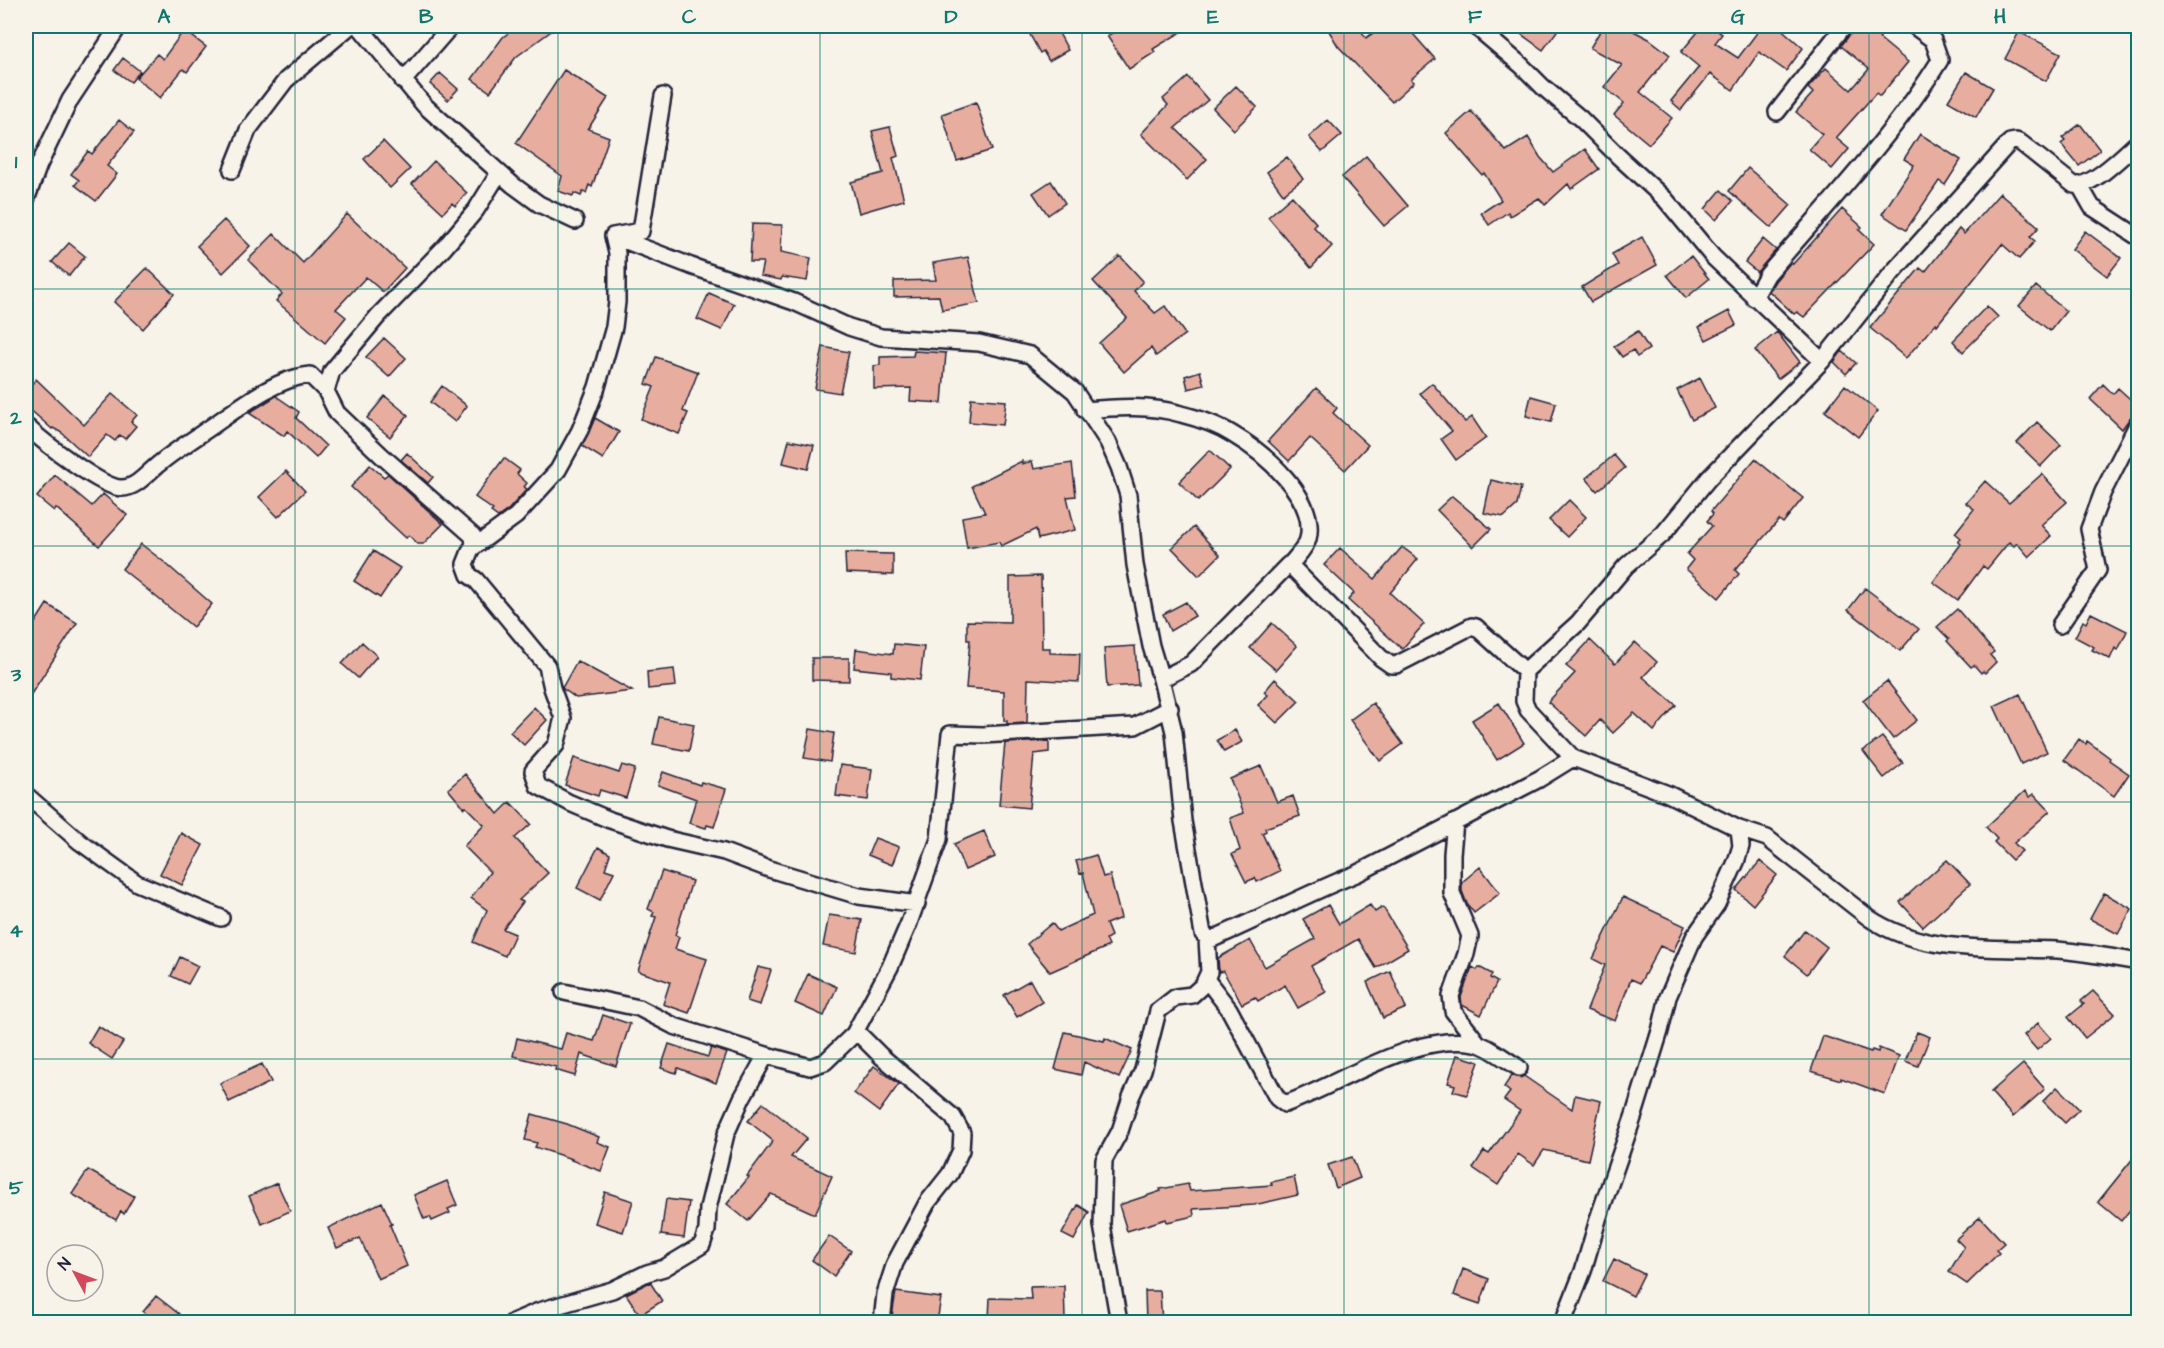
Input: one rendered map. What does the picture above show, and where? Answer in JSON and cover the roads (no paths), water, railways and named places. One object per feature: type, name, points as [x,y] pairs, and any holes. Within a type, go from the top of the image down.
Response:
[{"type":"street","points":[[26,200],[39,165],[70,100],[119,26]]},
{"type":"street","points":[[232,170],[248,130],[286,80],[350,26]]},
{"type":"street","points":[[359,26],[424,105],[499,173],[539,204],[575,221]]},
{"type":"street","points":[[403,81],[451,26]]},
{"type":"street","points":[[1475,26],[1521,64],[1665,199],[1713,257],[1822,361]]},
{"type":"street","points":[[1777,112],[1844,26]]},
{"type":"street","points":[[1754,298],[1767,275],[1871,152],[1924,86],[1940,60],[1933,40],[1914,26]]},
{"type":"street","points":[[613,236],[641,231],[663,96]]},
{"type":"street","points":[[2139,237],[2092,207],[2080,186],[2066,179],[2020,143],[2010,142],[1893,272],[1822,361],[1709,478],[1663,534],[1626,566],[1578,623],[1525,671],[1524,700],[1528,710],[1573,758],[1668,794],[1739,829],[1767,838],[1885,929],[1907,937],[1992,950],[2056,950],[2139,962]]},
{"type":"street","points":[[2080,186],[2090,182],[2139,142]]},
{"type":"street","points":[[326,391],[332,371],[378,316],[444,248],[476,210],[499,173]]},
{"type":"street","points":[[613,236],[794,302],[849,327],[881,338],[979,343],[1030,355],[1075,392],[1108,442],[1128,495],[1135,565],[1150,646],[1170,708],[1184,821],[1203,934],[1207,939],[1209,972],[1203,984],[1192,994],[1176,997],[1158,1011],[1143,1070],[1120,1131],[1104,1160],[1102,1225],[1119,1323]]},
{"type":"street","points":[[613,236],[617,253],[617,302],[614,327],[597,387],[580,430],[558,470],[516,516],[471,549],[465,564],[469,575],[476,580],[547,666],[563,718],[556,745],[533,771],[538,786],[610,820],[667,839],[724,852],[768,869],[860,896],[917,904]]},
{"type":"street","points":[[26,426],[73,463],[106,484],[122,488],[137,482],[158,463],[241,406],[275,386],[298,376],[310,375],[326,391],[337,413],[473,536],[474,546]]},
{"type":"street","points":[[1085,410],[1110,407],[1149,408],[1180,413],[1231,433],[1283,474],[1302,500],[1308,516],[1308,540],[1290,565],[1286,566],[1191,664],[1161,679]]},
{"type":"street","points":[[2060,625],[2098,570],[2089,529],[2103,492],[2139,423]]},
{"type":"street","points":[[1290,565],[1381,658],[1391,665],[1396,665],[1472,626],[1476,627],[1525,671]]},
{"type":"street","points":[[564,992],[639,1008],[674,1026],[810,1067],[825,1062],[856,1031],[891,967],[917,904],[939,839],[950,734],[983,735],[1136,726],[1170,708]]},
{"type":"street","points":[[1207,939],[1210,940],[1254,922],[1356,874],[1539,779],[1573,758]]},
{"type":"street","points":[[26,795],[66,832],[137,883],[221,918]]},
{"type":"street","points":[[1455,822],[1452,893],[1470,936],[1451,996],[1454,1011],[1478,1043],[1519,1068]]},
{"type":"street","points":[[1563,1323],[1583,1270],[1634,1115],[1668,997],[1694,937],[1718,904],[1736,862],[1741,846],[1739,829]]},
{"type":"street","points":[[1206,979],[1229,1009],[1277,1098],[1285,1104],[1409,1050],[1450,1041],[1478,1043]]},
{"type":"street","points":[[856,1031],[881,1056],[953,1117],[962,1133],[961,1150],[950,1174],[927,1203],[895,1263],[885,1294],[882,1323]]},
{"type":"street","points":[[513,1323],[539,1311],[622,1286],[647,1273],[664,1268],[702,1245],[707,1230],[708,1208],[726,1134],[742,1098],[766,1055]]}]
